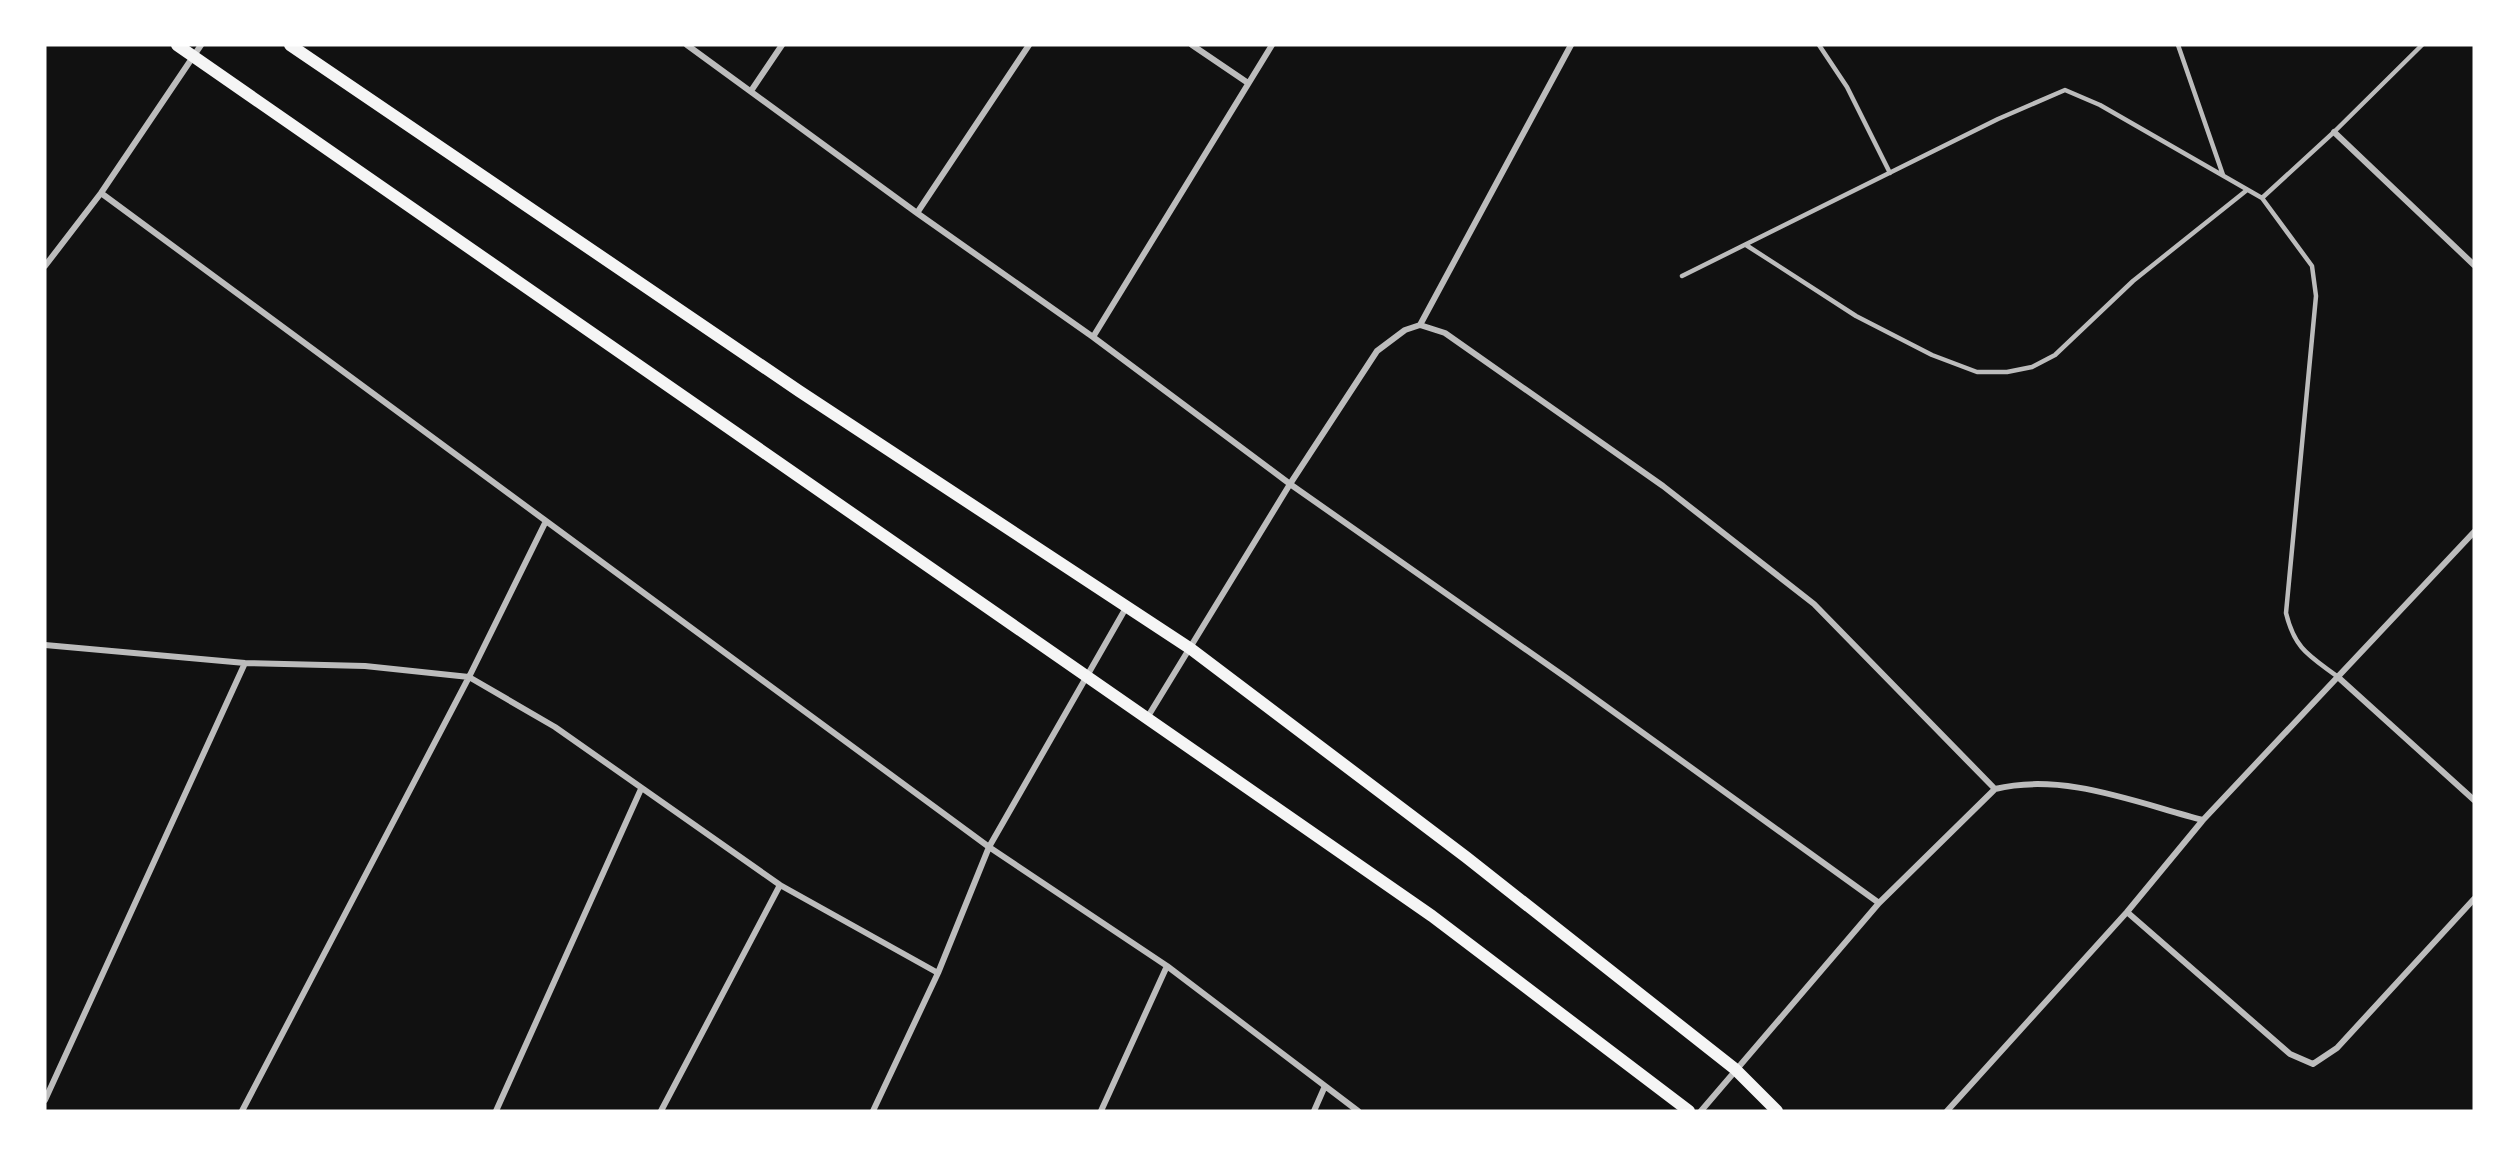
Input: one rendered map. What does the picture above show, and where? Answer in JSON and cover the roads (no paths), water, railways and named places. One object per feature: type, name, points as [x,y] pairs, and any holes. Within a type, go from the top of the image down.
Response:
[{"type":"main road","points":[[177,45],[197,50],[1432,916],[1689,1111]]},
{"type":"main road","points":[[290,45],[799,391],[1191,649],[1466,857],[1735,1069],[1777,1111]]},
{"type":"street","points":[[687,45],[916,213],[1093,337],[1290,484],[1568,679],[1879,903]]},
{"type":"street","points":[[751,91],[782,45]]},
{"type":"street","points":[[916,213],[1029,45]]},
{"type":"street","points":[[1192,45],[1248,83]]},
{"type":"street","points":[[1093,337],[1272,45]]},
{"type":"street","points":[[1420,325],[1571,45]]},
{"type":"street","points":[[45,266],[101,193],[197,50]]},
{"type":"street","points":[[2334,132],[2474,265]]},
{"type":"street","points":[[101,193],[989,847],[1167,966],[1358,1111]]},
{"type":"street","points":[[1147,718],[1290,484],[1377,351],[1405,330],[1420,325],[1445,333],[1663,486],[1814,604],[1995,789]]},
{"type":"street","points":[[242,1111],[469,677],[546,521]]},
{"type":"street","points":[[1947,1111],[2127,912],[2203,820],[2474,532]]},
{"type":"street","points":[[873,1111],[938,973],[989,847],[1127,605]]},
{"type":"street","points":[[45,645],[245,663],[364,666],[469,677],[555,727],[640,789],[780,885],[938,973]]},
{"type":"street","points":[[45,1100],[245,663]]},
{"type":"street","points":[[2339,678],[2474,800]]},
{"type":"street","points":[[1701,1111],[1879,903],[1995,789],[2017,783],[2041,783],[2088,790],[2203,820]]},
{"type":"street","points":[[496,1111],[640,789]]},
{"type":"street","points":[[661,1111],[780,885]]},
{"type":"street","points":[[2127,912],[2290,1054],[2313,1064],[2337,1048],[2474,899]]},
{"type":"street","points":[[1101,1111],[1167,966]]},
{"type":"street","points":[[1314,1111],[1325,1086]]},
{"type":"lane","points":[[1819,45],[1847,87],[1890,173]]},
{"type":"lane","points":[[2178,45],[2223,175]]},
{"type":"lane","points":[[2262,198],[2334,132],[2422,45]]},
{"type":"lane","points":[[1682,276],[2048,95],[2065,90],[2100,105],[2262,198],[2312,266],[2316,296],[2286,613],[2292,635],[2305,652],[2339,678]]},
{"type":"lane","points":[[1746,245],[1856,316],[1932,355],[1977,372],[2007,372],[2032,367],[2055,355],[2133,281],[2247,190]]}]
